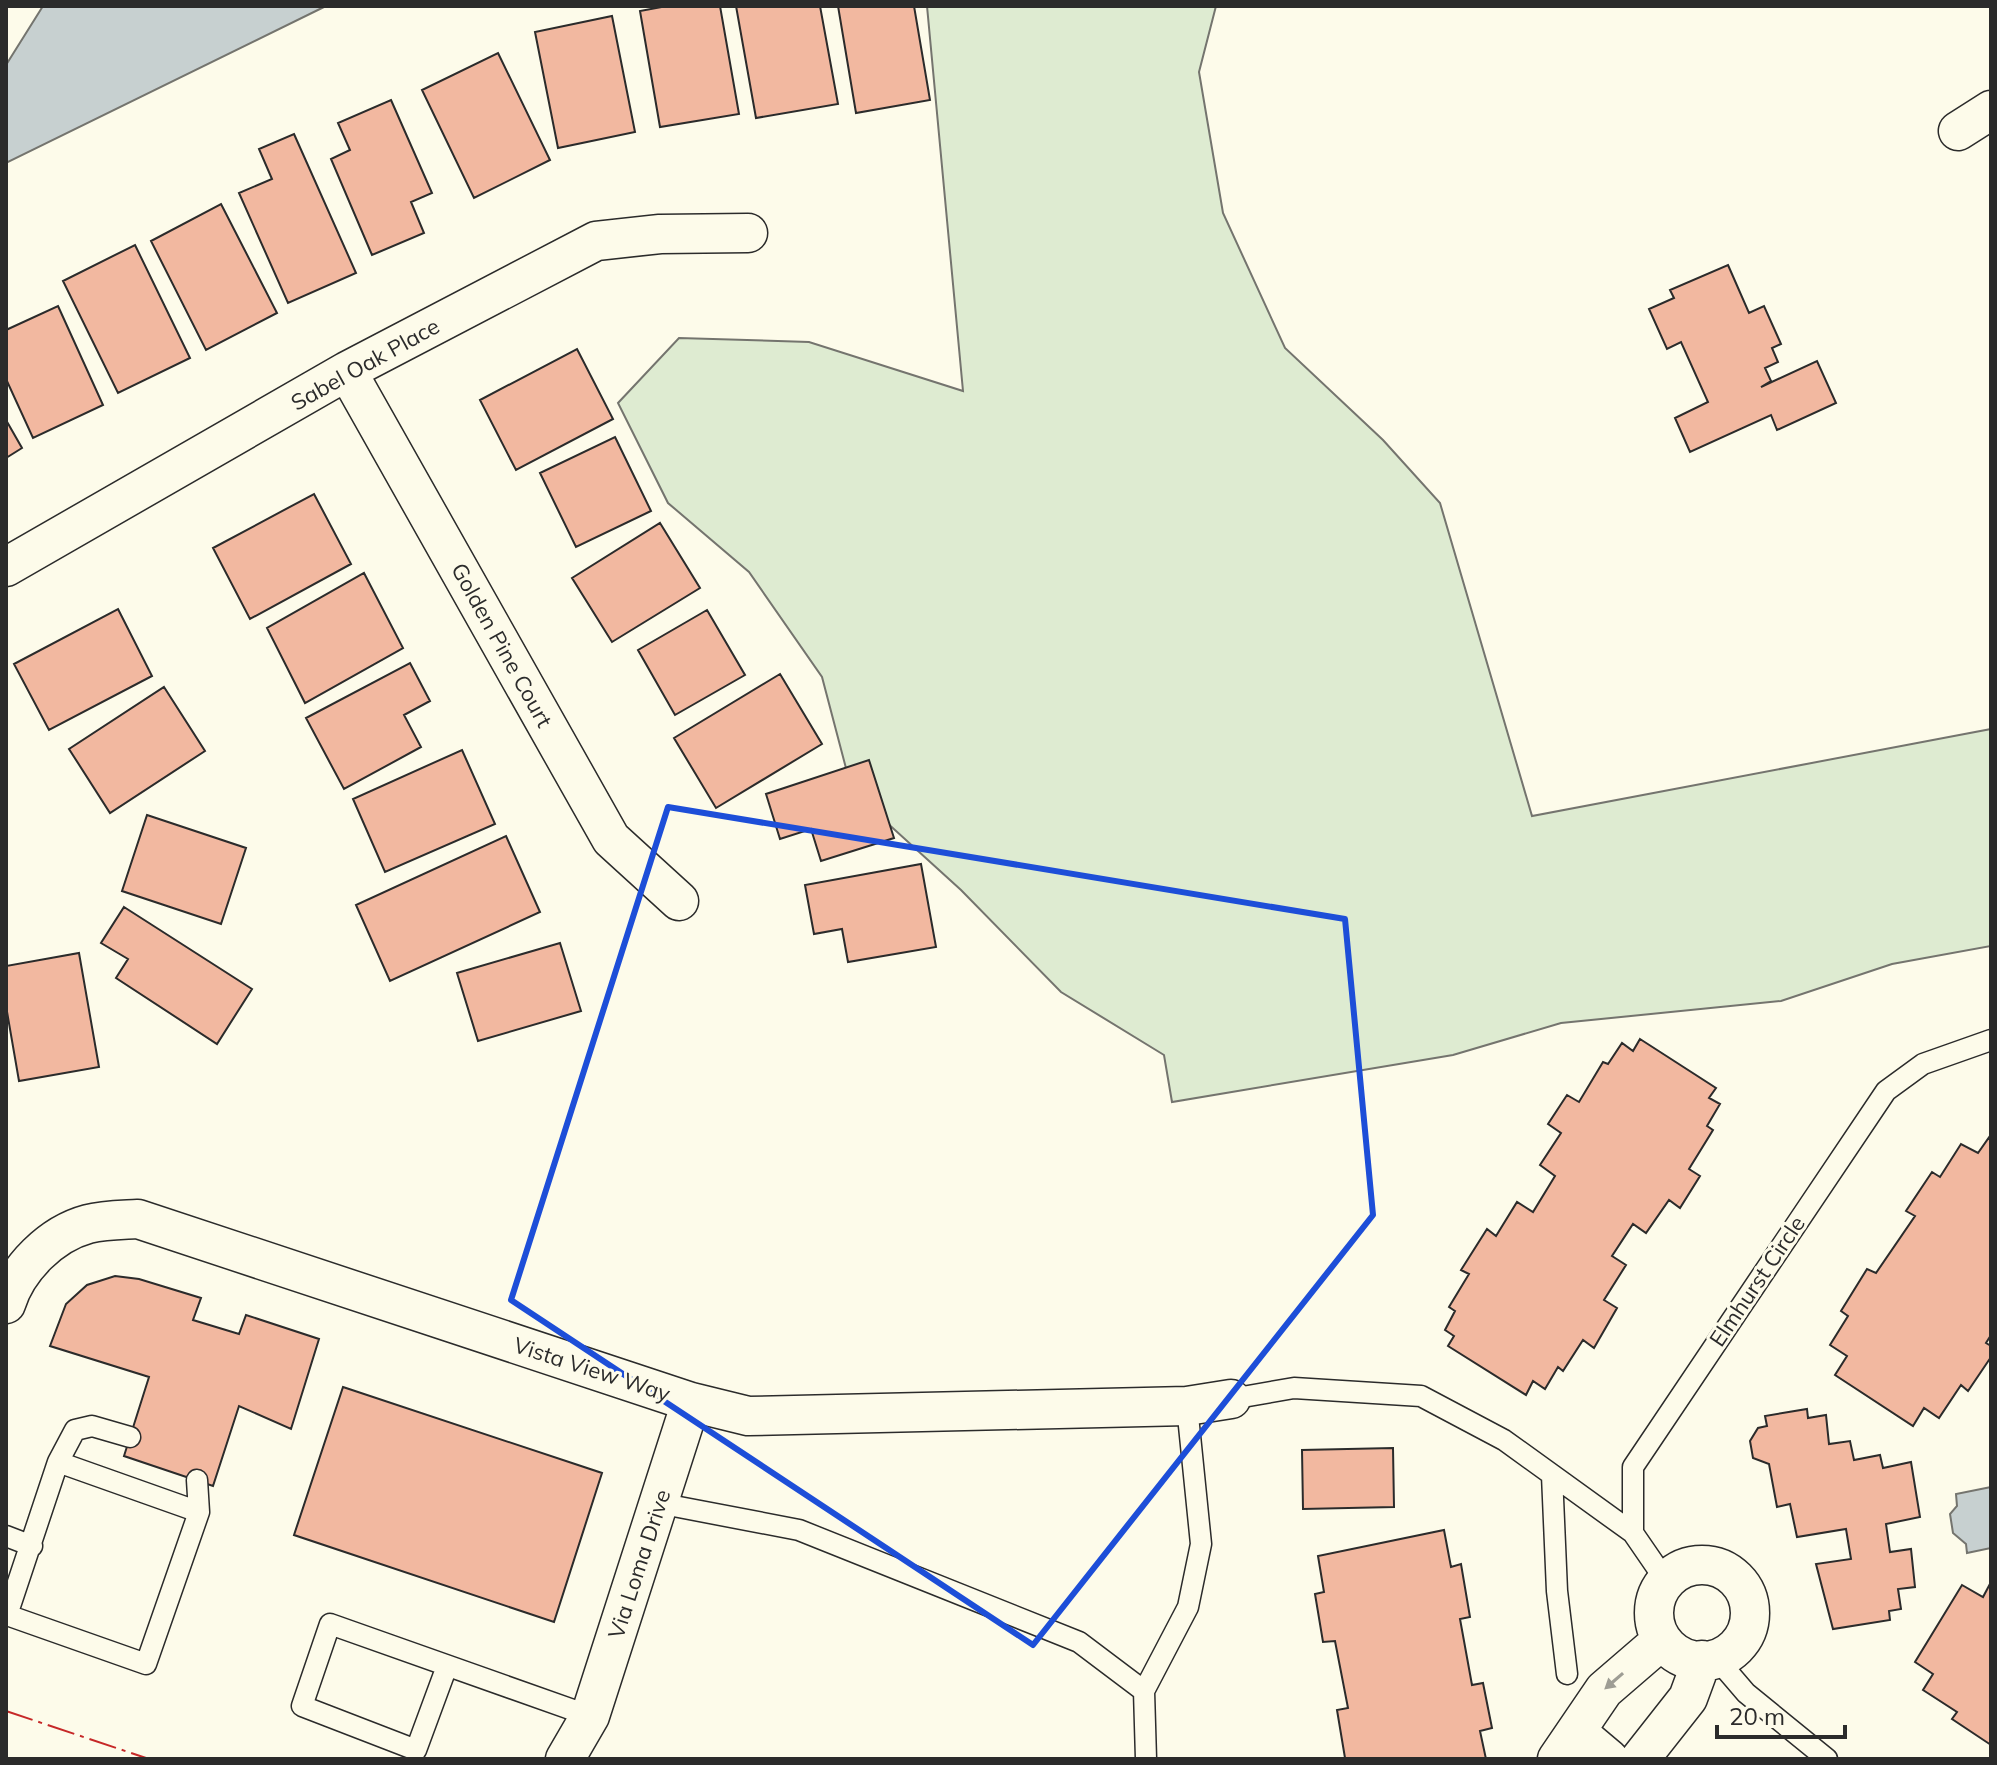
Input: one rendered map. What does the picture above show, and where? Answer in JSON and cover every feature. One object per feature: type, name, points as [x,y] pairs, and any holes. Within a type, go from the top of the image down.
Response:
[{"type":"street","points":[[1958,131],[1991,110]]},
{"type":"street","name":"Sabel Oak Place","points":[[6,567],[347,371],[596,241],[660,234],[748,233]]},
{"type":"street","name":"Golden Pine Court","points":[[347,371],[611,839],[679,901]]},
{"type":"street","name":"Vista View Way","points":[[6,1304],[12,1285],[49,1243],[88,1224],[138,1219],[691,1402],[748,1416],[1187,1406],[1231,1399]]},
{"type":"street","name":"Via Loma Drive","points":[[565,1759],[588,1734],[691,1402]]},
{"type":"street","points":[[1707,1565],[1725,1571],[1745,1591],[1749,1610],[1745,1634],[1730,1651],[1709,1659],[1679,1655],[1662,1640],[1656,1626],[1654,1607],[1666,1581],[1680,1570],[1707,1565]]},
{"type":"street","points":[[1609,1759],[1567,1745],[1604,1690],[1662,1640]]},
{"type":"street","points":[[1640,1759],[1688,1698],[1709,1659]]},
{"type":"lane","name":"Elmhurst Circle","points":[[1633,1533],[1633,1467],[1886,1091],[1923,1064],[1991,1040]]},
{"type":"lane","points":[[1231,1399],[1294,1388],[1421,1396],[1504,1440],[1633,1533],[1666,1581]]},
{"type":"lane","points":[[1146,1759],[1144,1691],[1188,1607],[1201,1544],[1187,1406]]},
{"type":"lane","points":[[130,1437],[92,1426],[75,1430],[58,1462],[7,1615],[146,1664],[199,1512],[197,1480]]},
{"type":"lane","points":[[58,1462],[199,1512]]},
{"type":"lane","points":[[1552,1475],[1557,1591],[1567,1674]]},
{"type":"lane","points":[[658,1503],[799,1530],[1079,1642],[1144,1691]]},
{"type":"lane","points":[[6,1536],[32,1546]]},
{"type":"lane","points":[[447,1666],[416,1750],[302,1706],[330,1624],[447,1666],[588,1734]]},
{"type":"lane","points":[[1709,1659],[1827,1759]]},
{"type":"highlighted area","points":[[668,807],[1345,919],[1373,1215],[1033,1645],[511,1300]]},
{"type":"green space","points":[[927,6],[1216,6],[1199,72],[1223,213],[1285,348],[1383,440],[1440,503],[1532,816],[1991,729],[1991,946],[1892,964],[1781,1001],[1561,1023],[1453,1055],[1172,1102],[1164,1055],[1061,992],[961,890],[852,791],[822,677],[749,572],[668,503],[618,403],[679,338],[809,342],[963,391]]},
{"type":"shaded area","points":[[43,6],[326,6],[6,163],[6,65]]},
{"type":"shaded area","points":[[1991,1487],[1991,1548],[1967,1553],[1966,1544],[1953,1533],[1950,1514],[1957,1506],[1956,1494]]},
{"type":"building","points":[[667,6],[720,6],[739,114],[660,127],[640,11]]},
{"type":"building","points":[[736,6],[820,6],[838,104],[756,118]]},
{"type":"building","points":[[838,6],[914,6],[930,100],[856,113]]},
{"type":"building","points":[[612,16],[635,132],[558,148],[535,32]]},
{"type":"building","points":[[498,53],[550,160],[474,198],[422,90]]},
{"type":"building","points":[[391,100],[432,193],[411,202],[424,233],[372,255],[331,159],[350,150],[338,123]]},
{"type":"building","points":[[294,134],[356,273],[288,303],[239,193],[272,179],[259,149]]},
{"type":"building","points":[[221,204],[277,313],[206,350],[151,241]]},
{"type":"building","points":[[135,245],[190,358],[118,393],[63,281]]},
{"type":"building","points":[[1728,265],[1749,313],[1764,306],[1781,344],[1772,348],[1778,362],[1765,368],[1771,381],[1761,387],[1817,361],[1836,403],[1777,430],[1771,415],[1690,452],[1675,418],[1708,402],[1681,342],[1667,349],[1649,309],[1674,298],[1670,290]]},
{"type":"building","points":[[58,306],[103,405],[33,438],[6,379],[6,330]]},
{"type":"building","points":[[577,349],[613,419],[516,470],[480,400]]},
{"type":"building","points":[[6,420],[22,448],[6,458]]},
{"type":"building","points":[[615,437],[651,511],[576,547],[540,473]]},
{"type":"building","points":[[314,494],[351,564],[250,619],[213,548]]},
{"type":"building","points":[[660,523],[700,588],[612,642],[572,578]]},
{"type":"building","points":[[364,573],[403,648],[305,703],[267,628]]},
{"type":"building","points":[[118,609],[152,676],[49,730],[14,664]]},
{"type":"building","points":[[707,610],[745,675],[675,715],[638,650]]},
{"type":"building","points":[[410,663],[430,701],[404,715],[421,747],[344,789],[306,718]]},
{"type":"building","points":[[780,674],[822,744],[716,808],[674,738]]},
{"type":"building","points":[[164,687],[205,751],[110,813],[69,749]]},
{"type":"building","points":[[462,750],[495,824],[385,872],[353,799]]},
{"type":"building","points":[[869,760],[894,838],[821,861],[811,829],[780,839],[766,794]]},
{"type":"building","points":[[147,815],[246,848],[221,924],[122,891]]},
{"type":"building","points":[[506,836],[540,912],[390,981],[356,905]]},
{"type":"building","points":[[921,864],[936,947],[848,962],[842,929],[814,934],[805,885]]},
{"type":"building","points":[[124,907],[252,989],[217,1044],[116,978],[128,959],[101,943]]},
{"type":"building","points":[[560,943],[581,1011],[478,1041],[457,973]]},
{"type":"building","points":[[79,953],[99,1067],[19,1081],[6,1006],[6,966]]},
{"type":"building","points":[[1640,1039],[1716,1088],[1709,1098],[1720,1104],[1707,1126],[1713,1130],[1689,1169],[1700,1176],[1680,1208],[1669,1200],[1646,1233],[1633,1224],[1612,1256],[1626,1265],[1604,1300],[1617,1308],[1594,1348],[1583,1340],[1563,1371],[1558,1367],[1545,1389],[1533,1381],[1526,1395],[1448,1346],[1454,1336],[1445,1330],[1455,1311],[1449,1307],[1469,1274],[1461,1270],[1487,1229],[1496,1236],[1517,1202],[1533,1212],[1555,1176],[1540,1165],[1561,1133],[1548,1124],[1567,1095],[1579,1102],[1603,1062],[1608,1064],[1622,1043],[1633,1051]]},
{"type":"building","points":[[1990,1136],[1991,1335],[1986,1343],[1991,1346],[1991,1357],[1968,1391],[1961,1385],[1939,1418],[1924,1408],[1913,1426],[1835,1375],[1847,1356],[1830,1345],[1848,1316],[1841,1311],[1867,1269],[1876,1273],[1915,1216],[1906,1211],[1932,1172],[1940,1177],[1961,1144],[1978,1153]]},
{"type":"building","points":[[115,1276],[139,1279],[201,1298],[193,1320],[239,1334],[246,1315],[319,1339],[291,1429],[239,1406],[213,1486],[124,1456],[149,1377],[50,1346],[66,1304],[87,1285]]},
{"type":"building","points":[[343,1387],[602,1473],[554,1622],[294,1535]]},
{"type":"building","points":[[1807,1409],[1808,1418],[1826,1415],[1829,1444],[1850,1441],[1854,1460],[1880,1455],[1883,1468],[1911,1462],[1920,1517],[1886,1524],[1890,1552],[1911,1549],[1915,1587],[1898,1589],[1901,1609],[1889,1611],[1890,1620],[1833,1629],[1816,1564],[1851,1559],[1846,1529],[1797,1537],[1790,1504],[1777,1507],[1769,1464],[1753,1458],[1750,1441],[1758,1428],[1767,1426],[1765,1416]]},
{"type":"building","points":[[1393,1448],[1394,1507],[1303,1509],[1302,1450]]},
{"type":"building","points":[[1444,1530],[1451,1567],[1461,1564],[1470,1617],[1460,1619],[1472,1685],[1483,1683],[1492,1728],[1480,1731],[1486,1759],[1345,1758],[1337,1710],[1348,1708],[1335,1641],[1323,1642],[1315,1594],[1324,1592],[1318,1556]]},
{"type":"building","points":[[1991,1582],[1991,1745],[1952,1719],[1957,1712],[1923,1690],[1933,1674],[1915,1662],[1962,1585],[1983,1597]]},
{"type":"power","points":[[6,1711],[149,1759]]}]
